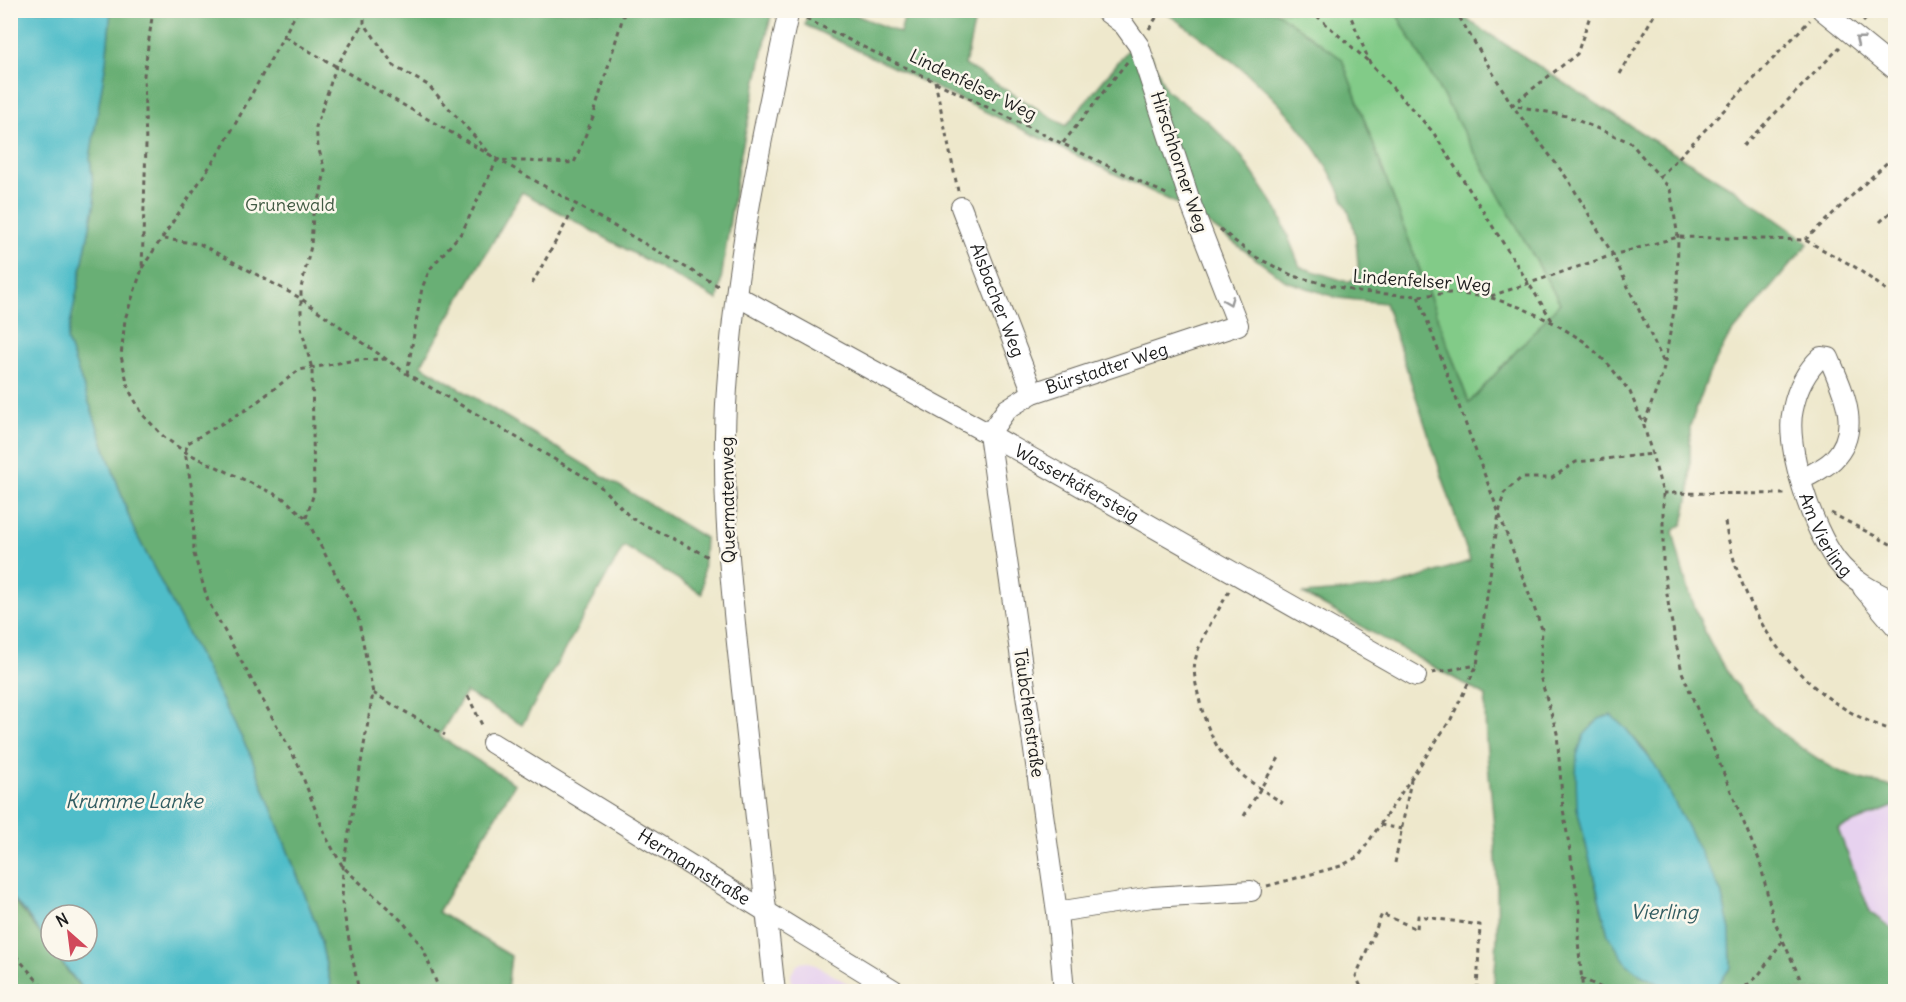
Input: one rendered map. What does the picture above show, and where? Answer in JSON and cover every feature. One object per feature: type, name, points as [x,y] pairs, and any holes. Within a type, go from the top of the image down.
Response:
[{"type":"street","name":"Hirschhorner Weg","points":[[1104,10],[1124,25],[1139,46],[1192,207],[1238,325]]},
{"type":"street","name":"Quermatenweg","points":[[775,992],[729,566],[725,473],[726,388],[759,150],[789,11]]},
{"type":"street","points":[[1817,15],[1852,34],[1896,70]]},
{"type":"street","name":"Alsbacher Weg","points":[[961,207],[1033,393]]},
{"type":"street","name":"Wasserkäfersteig","points":[[737,296],[1416,676]]},
{"type":"street","name":"Bürstadter Weg","points":[[989,435],[1007,409],[1033,393],[1238,325]]},
{"type":"street","name":"Am Vierling","points":[[1801,480],[1831,462],[1845,445],[1851,419],[1844,394],[1829,358],[1821,357],[1809,368],[1792,410],[1794,446],[1801,480],[1807,500],[1829,549],[1896,627]]},
{"type":"street","name":"Täubchenstraße","points":[[989,435],[1057,912],[1064,992]]},
{"type":"street","name":"Am Vierling","points":[[1861,584],[1896,602]]},
{"type":"street","name":"Hermannstraße","points":[[492,743],[897,992]]},
{"type":"street","points":[[1057,912],[1152,897],[1251,891]]},
{"type":"path","points":[[153,10],[144,75],[146,145],[142,269],[125,319],[121,356],[129,390],[153,429],[185,452],[283,498],[306,518],[358,617],[373,693],[343,867],[342,903],[359,992]]},
{"type":"path","points":[[142,269],[164,239],[222,148],[298,10]]},
{"type":"path","points":[[306,518],[314,493],[312,369],[301,327],[300,298],[310,246],[313,214],[320,197],[325,170],[318,147],[316,127],[336,68],[364,23],[364,10]]},
{"type":"path","points":[[364,23],[395,67],[428,86],[496,160],[574,163],[593,117],[625,10]]},
{"type":"path","points":[[1310,10],[1370,63],[1433,132],[1554,323]]},
{"type":"path","points":[[1348,10],[1370,63]]},
{"type":"path","points":[[1455,10],[1512,105],[1569,181],[1613,255],[1665,364]]},
{"type":"path","points":[[1512,105],[1577,54],[1592,10]]},
{"type":"path","points":[[1620,74],[1657,10]]},
{"type":"path","points":[[1743,146],[1874,10]]},
{"type":"path","name":"Lindenfelser Weg","points":[[789,11],[1192,207]]},
{"type":"path","points":[[1660,177],[1817,15]]},
{"type":"path","points":[[285,37],[496,160],[737,296]]},
{"type":"path","points":[[1063,143],[1139,46]]},
{"type":"path","points":[[935,81],[961,207]]},
{"type":"path","points":[[1512,105],[1567,116],[1630,142],[1670,189],[1678,237],[1677,294],[1665,364],[1644,426]]},
{"type":"path","points":[[1805,240],[1896,154]]},
{"type":"path","points":[[407,374],[422,288],[430,269],[462,232],[496,160]]},
{"type":"path","points":[[532,284],[576,205]]},
{"type":"path","points":[[1880,222],[1896,207]]},
{"type":"path","name":"Lindenfelser Weg","points":[[1218,227],[1252,255],[1293,276],[1359,292],[1418,296],[1450,293],[1489,297],[1554,323],[1585,342],[1630,392],[1644,426],[1663,493],[1663,563],[1669,609],[1682,672],[1760,862],[1773,918],[1806,992]]},
{"type":"path","points":[[1489,297],[1613,255],[1678,237],[1805,240],[1855,267],[1896,297]]},
{"type":"path","points":[[164,239],[200,244],[300,298],[407,374],[599,485],[631,518],[709,557]]},
{"type":"path","points":[[1418,296],[1542,629],[1540,676],[1557,733],[1563,809],[1580,911],[1583,992]]},
{"type":"path","points":[[386,359],[356,360],[299,370],[249,408],[188,443],[185,452],[193,495],[194,554],[208,601],[297,762],[326,837],[343,867],[403,922],[423,948],[440,992]]},
{"type":"path","points":[[1251,891],[1341,866],[1359,856],[1451,719],[1478,665],[1499,513],[1504,493],[1521,478],[1552,478],[1576,462],[1653,454]]},
{"type":"path","points":[[1663,493],[1794,494],[1896,547]]},
{"type":"path","points":[[1725,522],[1729,544],[1752,607],[1767,634],[1796,670],[1828,698],[1872,723],[1892,730],[1896,723]]},
{"type":"path","points":[[1237,576],[1202,641],[1195,659],[1195,682],[1210,733],[1223,758],[1242,777],[1282,803]]},
{"type":"path","points":[[1416,676],[1478,665]]},
{"type":"path","points":[[373,693],[445,735]]},
{"type":"path","points":[[468,696],[492,743]]},
{"type":"path","points":[[1244,816],[1280,756]]},
{"type":"path","points":[[1395,864],[1412,779]]},
{"type":"path","points":[[1380,825],[1402,829]]},
{"type":"path","points":[[1367,992],[1361,987],[1356,976],[1382,914],[1417,928],[1418,916],[1480,925],[1477,992]]},
{"type":"path","points":[[1739,992],[1758,976],[1783,940]]},
{"type":"path","points":[[10,949],[47,992]]},
{"type":"path","points":[[10,962],[19,959]]},
{"type":"path","points":[[1581,978],[1610,992]]},
{"type":"shaded area","points":[[1895,806],[1895,931],[1870,912],[1838,829]]},
{"type":"shaded area","points":[[805,961],[861,991],[793,991],[791,974],[797,965]]},
{"type":"green space","name":"Grunewald","points":[[111,11],[772,11],[738,167],[718,300],[522,192],[421,365],[705,538],[702,594],[624,546],[522,725],[466,692],[439,736],[515,784],[438,912],[511,956],[507,991],[332,991],[318,929],[251,756],[133,528],[67,340],[95,202],[90,158],[106,62]]},
{"type":"green space","points":[[808,11],[846,11],[900,33],[906,11],[977,11],[965,65],[1066,126],[1132,45],[1151,55],[1166,90],[1206,120],[1240,154],[1278,211],[1300,267],[1348,282],[1359,276],[1354,228],[1334,180],[1316,149],[1295,122],[1248,74],[1163,11],[1275,11],[1342,59],[1469,403],[1560,303],[1395,11],[1454,11],[1649,138],[1732,188],[1805,240],[1808,244],[1728,338],[1709,374],[1690,426],[1690,491],[1683,524],[1673,531],[1690,594],[1701,623],[1731,678],[1751,703],[1773,726],[1831,767],[1856,778],[1895,787],[1895,806],[1838,829],[1870,912],[1895,931],[1895,991],[1493,991],[1497,947],[1497,882],[1486,741],[1486,696],[1303,594],[1391,587],[1470,561],[1385,303],[1338,298],[1286,281],[1188,209],[805,25]],"holes":[[[1606,716],[1627,730],[1646,752],[1721,892],[1730,930],[1731,967],[1717,986],[1682,990],[1663,986],[1641,975],[1608,935],[1577,808],[1593,724]]]},
{"type":"green space","points":[[1275,11],[1395,11],[1560,303],[1469,403],[1342,60]]},
{"type":"green space","points":[[10,897],[39,932],[39,963],[61,963],[84,991],[11,991]]},
{"type":"water","name":"Krumme Lanke","points":[[11,10],[111,11],[106,62],[90,158],[95,202],[67,340],[133,528],[251,756],[318,929],[332,991],[84,991],[62,963],[99,963],[99,903],[39,903],[39,931],[11,897]]},
{"type":"water","name":"Vierling","points":[[1611,715],[1627,730],[1655,765],[1721,892],[1730,930],[1731,967],[1717,986],[1682,990],[1663,986],[1641,975],[1627,964],[1608,935],[1577,808],[1576,776],[1577,755],[1584,735],[1599,719]]}]
